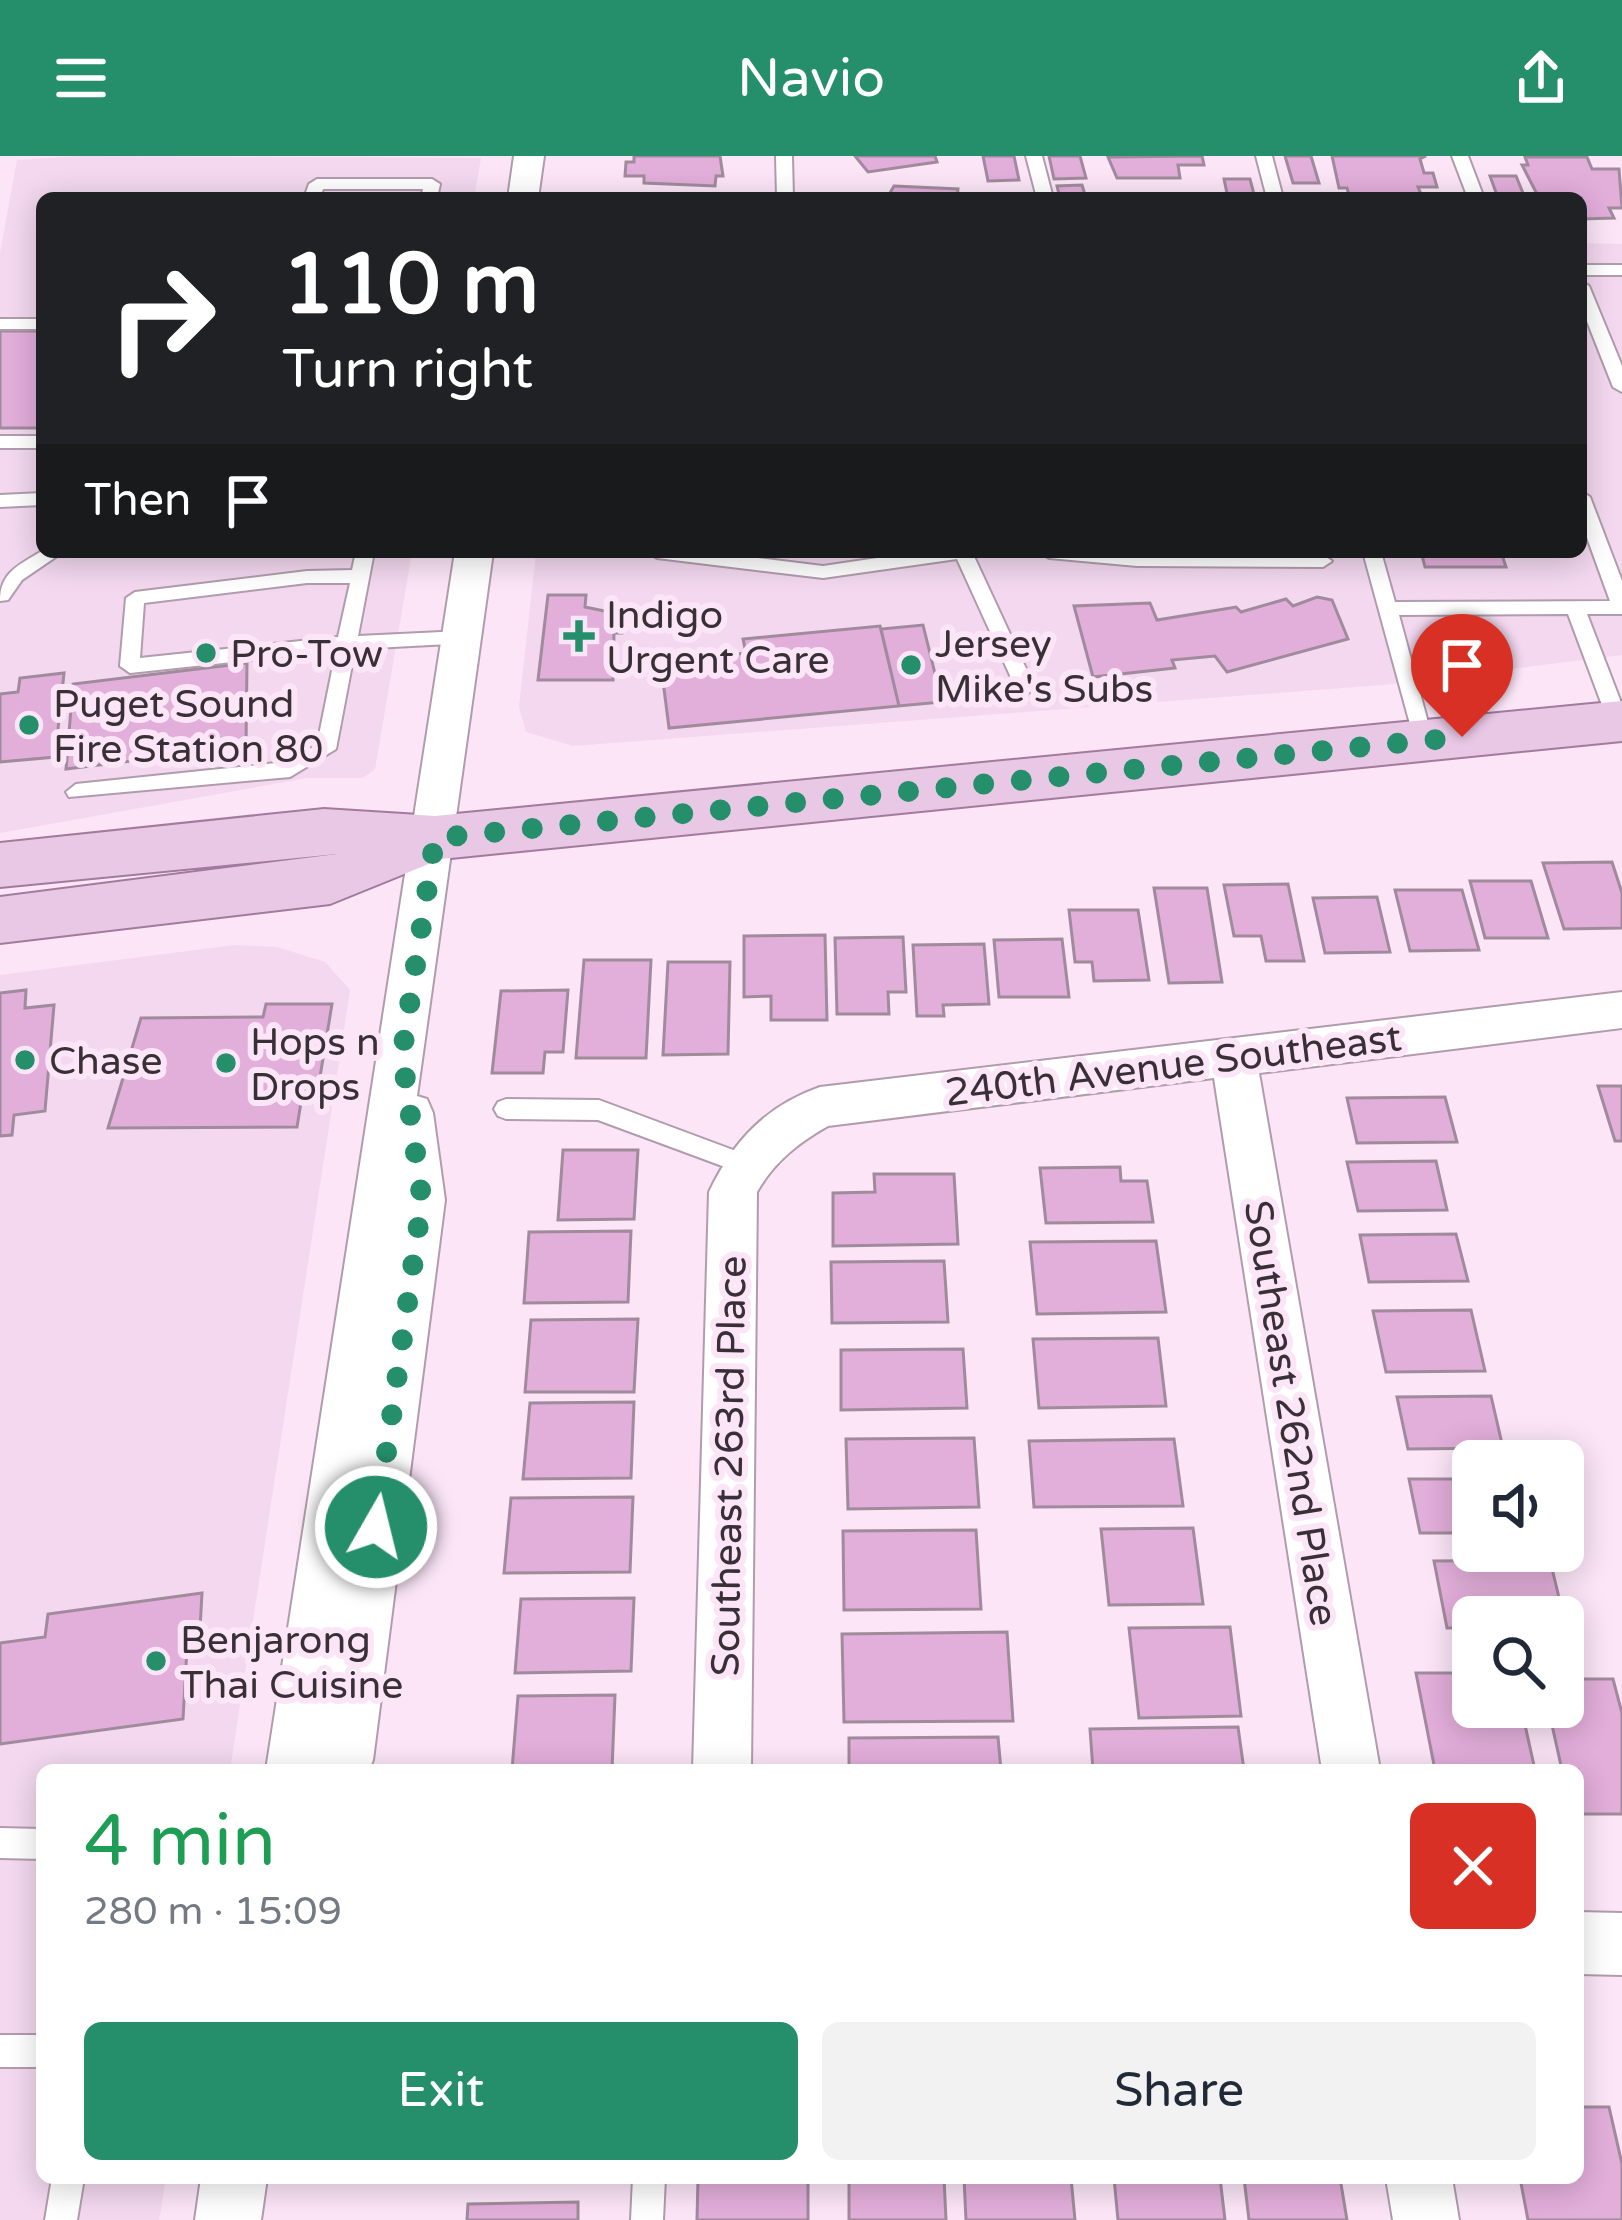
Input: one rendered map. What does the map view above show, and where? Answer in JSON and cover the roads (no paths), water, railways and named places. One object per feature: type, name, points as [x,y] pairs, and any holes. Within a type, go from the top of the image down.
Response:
[{"type":"main road","points":[[0,866],[324,831],[435,838],[1620,721]]},
{"type":"main road","points":[[0,920],[330,881],[435,838]]},
{"type":"street","points":[[524,192],[529,156]]},
{"type":"street","points":[[296,1764],[473,558]]},
{"type":"street","name":"240th Avenue Southeast","points":[[744,1164],[786,1124],[820,1107],[1622,1010]]},
{"type":"street","points":[[342,1764],[422,1200],[402,1054]]},
{"type":"street","name":"Southeast 262nd Place","points":[[1233,1056],[1350,1764]]},
{"type":"street","name":"Southeast 263rd Place","points":[[722,1764],[733,1192],[744,1164]]},
{"type":"street","points":[[1584,1943],[1622,1944]]},
{"type":"street","points":[[227,2220],[233,2184]]},
{"type":"street","points":[[1420,2184],[1426,2220]]},
{"type":"lane","points":[[784,156],[785,192]]},
{"type":"lane","points":[[1034,156],[1043,192]]},
{"type":"lane","points":[[1264,156],[1273,192]]},
{"type":"lane","points":[[1460,156],[1474,192]]},
{"type":"lane","points":[[314,192],[317,184],[432,184],[430,192]]},
{"type":"lane","points":[[1587,270],[1622,270]]},
{"type":"lane","points":[[1587,301],[1622,387]]},
{"type":"lane","points":[[0,324],[36,324]]},
{"type":"lane","points":[[0,442],[36,442]]},
{"type":"lane","points":[[0,501],[36,499]]},
{"type":"lane","points":[[1388,608],[1622,606],[1587,512]]},
{"type":"lane","points":[[1,595],[7,577],[43,558]]},
{"type":"lane","points":[[76,792],[290,770],[317,758],[326,749],[364,558]]},
{"type":"lane","points":[[721,558],[824,572],[921,558]]},
{"type":"lane","points":[[965,558],[1024,688]]},
{"type":"lane","points":[[1115,558],[1323,561]]},
{"type":"lane","points":[[1374,558],[1423,741]]},
{"type":"lane","points":[[361,576],[307,577],[136,598],[130,666],[349,643],[462,638]]},
{"type":"lane","points":[[1576,608],[1620,721]]},
{"type":"lane","points":[[506,1109],[599,1110],[648,1124],[744,1164]]},
{"type":"lane","points":[[0,1844],[36,1844]]},
{"type":"lane","points":[[0,2050],[36,2050]]},
{"type":"lane","points":[[61,2220],[67,2184]]},
{"type":"lane","points":[[646,2220],[649,2184]]},
{"type":"place","name":"Indigo Urgent Care","points":[[579,636]]},
{"type":"place","name":"Pro-Tow","points":[[206,653]]},
{"type":"place","name":"Jersey Mike's Subs","points":[[911,665]]},
{"type":"place","name":"Puget Sound Fire Station 80","points":[[29,725]]},
{"type":"place","name":"Chase","points":[[25,1060]]},
{"type":"place","name":"Hops n Drops","points":[[226,1063]]},
{"type":"place","name":"Benjarong Thai Cuisine","points":[[156,1661]]}]
